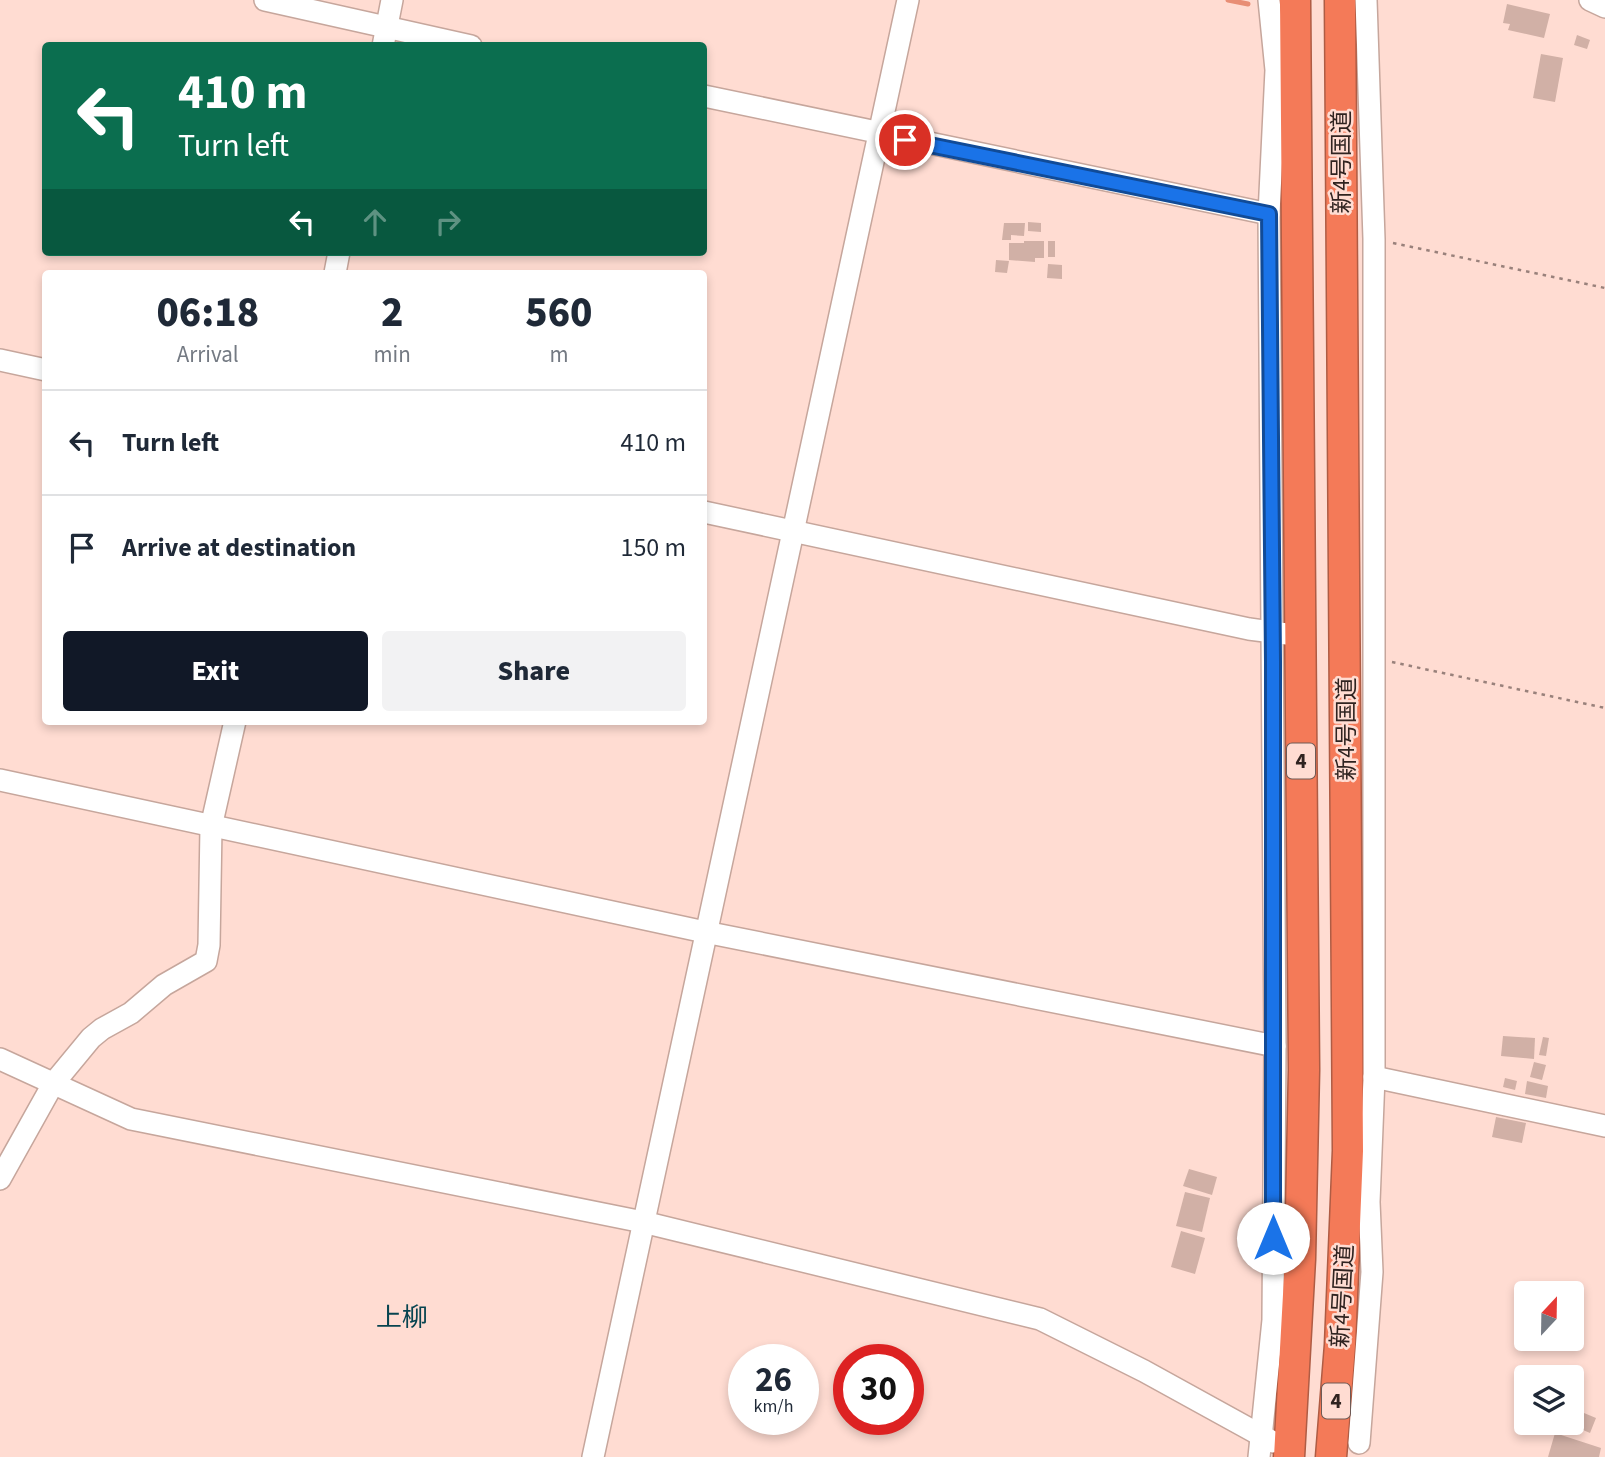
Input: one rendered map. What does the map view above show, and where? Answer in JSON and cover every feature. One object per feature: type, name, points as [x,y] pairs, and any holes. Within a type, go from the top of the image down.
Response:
[{"type":"highway","name":"新4号国道","points":[[1294,1455],[1285,1327],[1304,1070],[1287,634],[1286,70],[1295,0]]},
{"type":"highway","name":"新4号国道","points":[[1331,1457],[1340,1345],[1358,1202],[1348,1058],[1354,66],[1340,0]]},
{"type":"street","points":[[265,0],[385,36],[437,42]]},
{"type":"street","points":[[385,36],[392,0]]},
{"type":"street","points":[[593,1457],[908,0]]},
{"type":"street","points":[[1261,1446],[1285,1327],[1275,1046],[1287,634],[1269,214],[1272,100],[1286,70],[1269,0]]},
{"type":"street","points":[[1359,1443],[1372,1272],[1358,1202],[1374,1077],[1374,239],[1354,66],[1366,0]]},
{"type":"street","points":[[1590,0],[1605,7]]},
{"type":"street","points":[[707,97],[879,135],[1269,214]]},
{"type":"street","points":[[0,360],[42,369]]},
{"type":"street","points":[[707,513],[1287,634]]},
{"type":"street","points":[[0,1179],[53,1084],[102,1029],[131,1013],[164,985],[206,961],[209,945],[211,827],[235,725]]},
{"type":"street","points":[[0,780],[705,932],[1275,1046]]},
{"type":"street","points":[[0,1059],[131,1119],[643,1222],[1040,1319],[1144,1371],[1261,1446],[1294,1455]]},
{"type":"street","points":[[1374,1077],[1605,1126]]},
{"type":"path","points":[[1374,239],[1605,288]]},
{"type":"path","points":[[1372,657],[1605,708]]},
{"type":"building","points":[[1507,4],[1550,14],[1544,38],[1508,30],[1510,24],[1503,23]]},
{"type":"building","points":[[1577,35],[1590,40],[1587,49],[1574,45]]},
{"type":"building","points":[[1541,54],[1563,58],[1555,102],[1533,98]]},
{"type":"building","points":[[1028,222],[1041,223],[1041,232],[1028,231]]},
{"type":"building","points":[[1004,223],[1025,223],[1024,236],[1011,235],[1011,240],[1002,240]]},
{"type":"building","points":[[1044,241],[1044,258],[1035,258],[1035,262],[1009,260],[1009,243]]},
{"type":"building","points":[[1048,241],[1055,241],[1055,257],[1048,257]]},
{"type":"building","points":[[996,260],[1009,261],[1007,273],[995,272]]},
{"type":"building","points":[[1048,264],[1062,265],[1062,279],[1047,278]]},
{"type":"building","points":[[1503,1036],[1535,1038],[1534,1059],[1501,1056]]},
{"type":"building","points":[[1543,1037],[1549,1038],[1546,1056],[1539,1055]]},
{"type":"building","points":[[1534,1062],[1546,1065],[1542,1080],[1530,1077]]},
{"type":"building","points":[[1505,1078],[1517,1081],[1515,1090],[1503,1087]]},
{"type":"building","points":[[1527,1081],[1548,1086],[1546,1098],[1525,1094]]},
{"type":"building","points":[[1496,1117],[1526,1123],[1522,1143],[1492,1137]]},
{"type":"building","points":[[1189,1169],[1217,1177],[1212,1195],[1183,1186]]},
{"type":"building","points":[[1185,1192],[1210,1198],[1202,1232],[1176,1226]]},
{"type":"building","points":[[1181,1231],[1205,1238],[1195,1274],[1171,1267]]},
{"type":"building","points":[[1584,1413],[1596,1418],[1590,1433],[1584,1430]]},
{"type":"building","points":[[1554,1435],[1601,1448],[1599,1457],[1548,1457]]},
{"type":"waterway","points":[[1228,0],[1248,4]]},
{"type":"district","name":"上柳","points":[[402,1317]]},
{"type":"route","points":[[905,140],[1269,214],[1275,1046],[1273,1238]]}]
